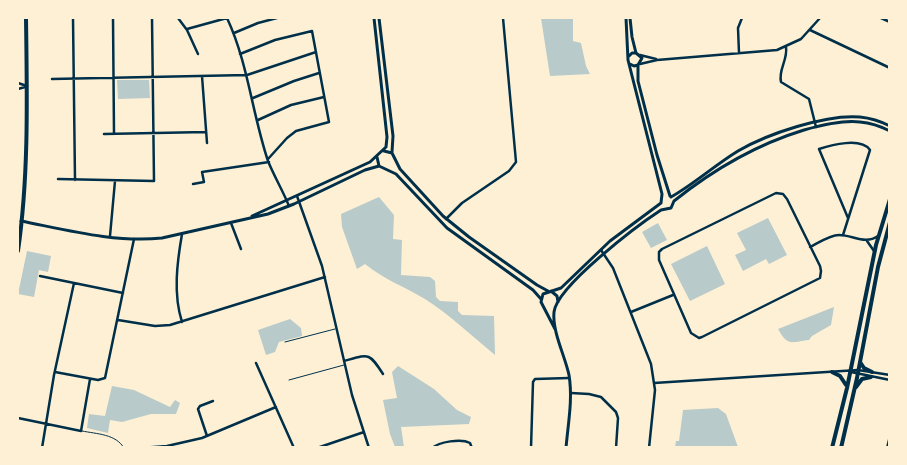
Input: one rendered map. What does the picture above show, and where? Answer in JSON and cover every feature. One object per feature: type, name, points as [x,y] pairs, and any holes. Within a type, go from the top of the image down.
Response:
[{"type":"main road","points":[[18,251],[27,86],[26,18]]},
{"type":"main road","points":[[832,448],[847,388],[874,252],[890,199]]},
{"type":"main road","points":[[841,448],[858,373],[878,267],[890,222]]},
{"type":"main road","points":[[854,391],[862,379],[872,375],[860,362]]},
{"type":"main road","points":[[832,372],[843,378],[847,388]]},
{"type":"street","points":[[73,18],[74,180]]},
{"type":"street","points":[[112,18],[114,134]]},
{"type":"street","points":[[58,179],[154,181],[152,18]]},
{"type":"street","points":[[178,18],[187,30],[198,54]]},
{"type":"street","points":[[187,30],[227,18],[234,33],[247,75],[268,160],[289,206]]},
{"type":"street","points":[[234,33],[258,23],[277,18]]},
{"type":"street","points":[[247,218],[370,162],[384,151],[387,136],[374,18]]},
{"type":"street","points":[[379,18],[393,136],[392,153],[400,169],[446,219],[469,237],[557,296],[554,314],[571,393],[566,448]]},
{"type":"street","points":[[446,219],[462,203],[509,171],[516,162],[503,18]]},
{"type":"street","points":[[541,299],[543,294],[557,290],[565,285],[661,203],[662,199],[629,63],[626,18]]},
{"type":"street","points":[[630,18],[632,37],[642,60],[639,64],[638,81],[657,155],[670,196],[674,201]]},
{"type":"street","points":[[739,53],[738,28],[742,18]]},
{"type":"street","points":[[629,63],[634,66],[660,60],[765,52],[786,47],[801,39],[820,18]]},
{"type":"street","points":[[880,18],[890,22]]},
{"type":"street","points":[[810,30],[890,68]]},
{"type":"street","points":[[193,184],[204,182],[202,172],[268,160],[286,138],[296,131],[329,122],[312,31],[276,40],[240,54]]},
{"type":"street","points":[[786,47],[787,58],[780,76],[781,82],[809,99],[816,125]]},
{"type":"street","points":[[52,79],[247,75],[316,52]]},
{"type":"street","points":[[629,56],[632,53],[660,60]]},
{"type":"street","points":[[252,98],[319,73]]},
{"type":"street","points":[[202,76],[207,143]]},
{"type":"street","points":[[18,83],[27,86]]},
{"type":"street","points":[[18,88],[27,86]]},
{"type":"street","points":[[258,120],[291,105],[324,98]]},
{"type":"street","points":[[662,199],[670,196],[745,148],[773,136],[841,118],[859,117],[875,120],[890,126]]},
{"type":"street","points":[[542,304],[550,308],[557,303],[568,288],[602,252],[665,208],[672,206],[674,201],[743,154],[774,140],[816,125],[859,122],[874,124],[890,131]]},
{"type":"street","points":[[104,134],[206,132]]},
{"type":"street","points":[[843,235],[870,150],[866,145],[834,144],[818,149],[848,218]]},
{"type":"street","points":[[384,151],[392,153]]},
{"type":"street","points":[[377,157],[379,166]]},
{"type":"street","points":[[388,169],[393,166],[395,161]]},
{"type":"street","points":[[21,221],[134,239],[182,234],[268,214],[365,170],[379,166],[396,174],[447,228],[534,290],[541,299],[558,336]]},
{"type":"street","points":[[110,236],[115,181]]},
{"type":"street","points":[[776,193],[783,194],[787,199],[810,247],[821,271],[820,278],[699,338],[692,333],[659,260],[659,252],[662,249],[776,193]]},
{"type":"street","points":[[297,196],[324,277],[344,363],[369,448]]},
{"type":"street","points":[[661,203],[665,208]]},
{"type":"street","points":[[231,223],[242,249]]},
{"type":"street","points":[[182,234],[176,288],[182,322]]},
{"type":"street","points":[[810,247],[834,236],[843,235],[870,240],[878,236]]},
{"type":"street","points":[[55,372],[90,379],[102,380],[106,378],[134,239]]},
{"type":"street","points":[[865,240],[871,245],[874,252]]},
{"type":"street","points":[[883,245],[890,246]]},
{"type":"street","points":[[602,252],[613,268],[651,364],[654,383],[649,448]]},
{"type":"street","points":[[40,276],[123,293]]},
{"type":"street","points":[[118,320],[163,326],[182,322],[324,277]]},
{"type":"street","points":[[42,448],[55,372],[74,283]]},
{"type":"street","points":[[631,312],[674,294]]},
{"type":"street","points":[[344,363],[363,356],[369,356],[383,374]]},
{"type":"street","points":[[256,363],[294,448]]},
{"type":"street","points":[[654,383],[832,372],[858,373],[890,380]]},
{"type":"street","points":[[872,375],[890,375]]},
{"type":"street","points":[[531,448],[533,382],[535,380],[569,378]]},
{"type":"street","points":[[18,418],[81,431],[90,379]]},
{"type":"street","points":[[571,393],[601,397],[616,412],[618,418],[616,448]]},
{"type":"street","points":[[207,436],[198,409],[200,406],[214,401]]},
{"type":"street","points":[[140,448],[167,446],[207,436],[276,407]]},
{"type":"street","points":[[317,448],[364,432]]},
{"type":"street","points":[[888,447],[890,436]]},
{"type":"street","points":[[432,448],[436,444],[464,440],[472,448]]},
{"type":"lane","points":[[285,342],[336,328]]},
{"type":"lane","points":[[289,380],[344,363]]},
{"type":"lane","points":[[81,431],[113,438],[118,440],[124,448]]},
{"type":"shaded area","points":[[541,18],[573,18],[573,41],[581,43],[586,66],[590,74],[550,76]]},
{"type":"shaded area","points":[[117,80],[149,80],[150,98],[118,99]]},
{"type":"shaded area","points":[[379,197],[394,215],[393,239],[402,240],[401,275],[430,277],[435,281],[436,297],[440,301],[458,302],[458,311],[462,315],[494,316],[495,355],[425,299],[387,279],[365,264],[357,269],[342,227],[341,214]]},
{"type":"shaded area","points":[[768,218],[787,255],[769,264],[766,259],[743,271],[735,255],[746,250],[737,233]]},
{"type":"shaded area","points":[[658,223],[667,240],[651,248],[642,232]]},
{"type":"shaded area","points":[[707,246],[725,284],[690,301],[671,264]]},
{"type":"shaded area","points":[[27,251],[51,256],[48,272],[39,270],[34,297],[18,294]]},
{"type":"shaded area","points":[[834,307],[831,325],[812,336],[809,340],[787,341],[778,329]]},
{"type":"shaded area","points":[[290,319],[301,328],[302,336],[279,342],[275,352],[266,355],[258,330]]},
{"type":"shaded area","points":[[398,366],[434,389],[457,410],[471,417],[469,424],[401,427],[404,447],[395,447],[390,434],[383,400],[397,398],[392,372]]},
{"type":"shaded area","points":[[112,386],[134,390],[170,407],[175,400],[180,403],[176,414],[151,414],[122,422],[110,420],[108,433],[87,428],[89,414],[105,416]]},
{"type":"shaded area","points":[[718,408],[726,414],[738,447],[675,447],[676,441],[679,441],[683,410]]}]
